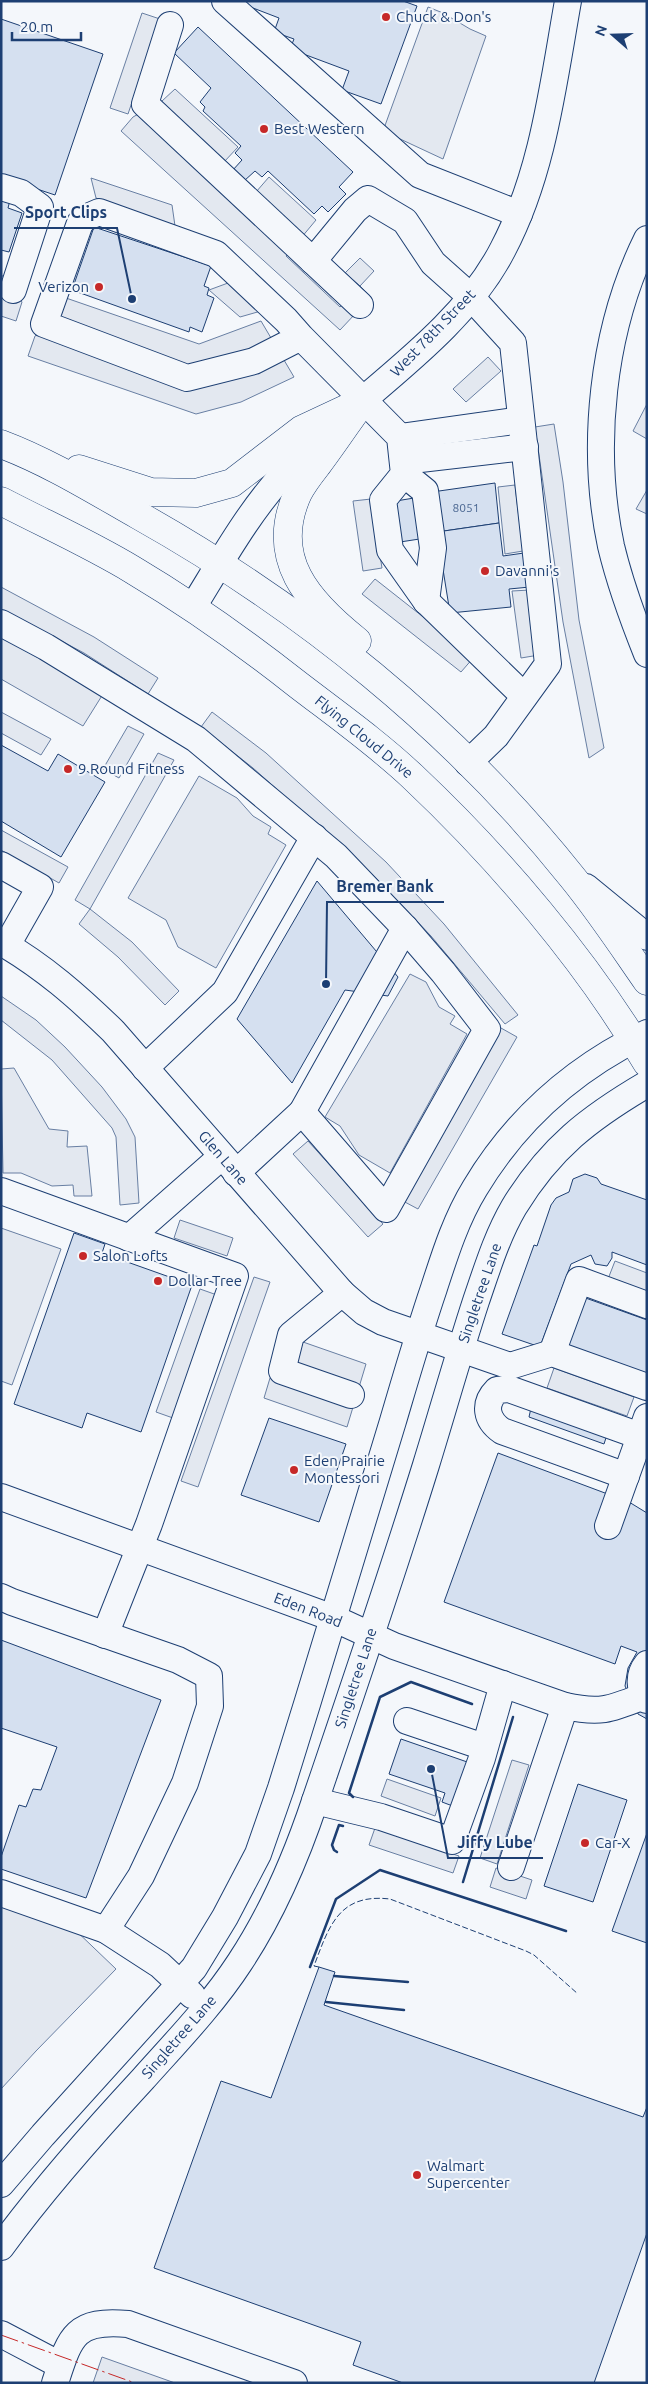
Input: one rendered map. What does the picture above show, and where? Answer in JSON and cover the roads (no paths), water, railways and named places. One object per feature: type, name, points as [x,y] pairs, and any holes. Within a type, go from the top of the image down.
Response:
[{"type":"main road","points":[[4,446],[151,492],[196,493],[232,483],[301,430],[363,401]]},
{"type":"main road","points":[[363,401],[298,491],[286,533],[289,556],[295,573],[305,590],[332,621],[390,667],[409,705]]},
{"type":"main road","points":[[4,446],[62,472],[184,541],[286,609],[409,705],[504,800],[571,875],[608,923],[647,981]]},
{"type":"main road","name":"Flying Cloud Drive","points":[[1,501],[76,538],[193,607],[289,677],[412,776],[470,834],[640,1036],[647,1063]]},
{"type":"street","points":[[225,1],[420,175],[519,214]]},
{"type":"street","name":"West 78th Street","points":[[193,607],[258,504],[287,470],[421,349],[471,298],[503,250],[519,214],[536,166],[568,1]]},
{"type":"street","points":[[170,25],[145,104],[360,305]]},
{"type":"street","points":[[1,187],[21,193],[40,206],[13,290]]},
{"type":"street","points":[[313,261],[355,210],[368,199],[405,221],[433,263],[471,298],[513,343],[548,664],[496,736],[468,763]]},
{"type":"street","points":[[301,337],[254,361],[187,378],[44,324],[80,223],[85,218],[99,212],[216,254],[286,320],[363,401],[425,491],[433,548],[426,601]]},
{"type":"street","points":[[647,239],[619,315],[605,388],[602,429],[605,504],[611,545],[639,613],[647,654]]},
{"type":"street","points":[[402,455],[524,439]]},
{"type":"street","points":[[402,455],[524,439]]},
{"type":"street","points":[[402,455],[383,500],[390,550],[426,601],[524,696]]},
{"type":"street","points":[[386,522],[429,517]]},
{"type":"street","points":[[1,623],[46,647],[196,740],[336,856],[443,972],[487,1029],[386,1209],[302,1112]]},
{"type":"street","points":[[145,1068],[225,992],[314,838]]},
{"type":"street","points":[[1,865],[40,887],[4,944]]},
{"type":"street","points":[[571,875],[647,937]]},
{"type":"street","points":[[129,1238],[302,1112],[404,928]]},
{"type":"street","name":"Glen Lane","points":[[4,944],[42,968],[75,994],[113,1031],[342,1293],[364,1312],[418,1336],[461,1349],[509,1377],[643,1426]]},
{"type":"street","points":[[1,2184],[49,2128],[194,1968],[225,1917],[258,1854],[281,1788],[334,1618],[418,1336],[452,1233],[474,1189],[496,1155],[522,1124],[558,1088],[594,1061],[640,1036]]},
{"type":"street","name":"Singletree Lane","points":[[1,2247],[33,2203],[73,2155],[206,2007],[239,1963],[273,1906],[298,1851],[371,1636],[494,1249],[514,1207],[538,1172],[584,1124],[647,1084]]},
{"type":"street","points":[[1,1191],[235,1276],[140,1547],[105,1635]]},
{"type":"street","points":[[626,1476],[502,1431],[495,1426],[488,1415],[489,1401],[509,1377],[552,1353],[579,1280],[647,1304]]},
{"type":"street","points":[[342,1293],[292,1334],[282,1371],[351,1395]]},
{"type":"street","points":[[552,1353],[647,1387]]},
{"type":"street","points":[[608,1526],[643,1426]]},
{"type":"street","name":"Eden Road","points":[[1,1497],[334,1618],[371,1636],[565,1706],[585,1711],[607,1710],[645,1698]]},
{"type":"street","points":[[1,1597],[178,1660],[209,1676],[210,1706],[185,1783],[141,1876],[106,1930]]},
{"type":"street","points":[[645,1698],[641,1677],[647,1664]]},
{"type":"street","points":[[315,1801],[382,1817],[452,1841],[503,1684]]},
{"type":"street","points":[[511,1867],[565,1706]]},
{"type":"street","points":[[407,1721],[484,1747]]},
{"type":"street","points":[[1,1893],[106,1930],[160,1965],[206,2007]]},
{"type":"street","points":[[1,2334],[58,2374],[71,2338],[76,2334],[95,2323],[128,2324],[294,2383]]},
{"type":"place","name":"Chuck & Don's","points":[[386,17]]},
{"type":"place","name":"Best Western","points":[[264,129]]},
{"type":"place","name":"Verizon","points":[[99,287]]},
{"type":"place","name":"Sport Clips","points":[[132,299]]},
{"type":"place","name":"Davanni's","points":[[485,571]]},
{"type":"place","name":"9 Round Fitness","points":[[68,769]]},
{"type":"place","name":"Bremer Bank","points":[[326,984]]},
{"type":"place","name":"Salon Lofts","points":[[83,1256]]},
{"type":"place","name":"Dollar Tree","points":[[158,1281]]},
{"type":"place","name":"Eden Prairie Montessori","points":[[294,1470]]},
{"type":"place","name":"Jiffy Lube","points":[[431,1769]]},
{"type":"place","name":"Car-X","points":[[585,1843]]},
{"type":"place","name":"Walmart Supercenter","points":[[417,2175]]}]
